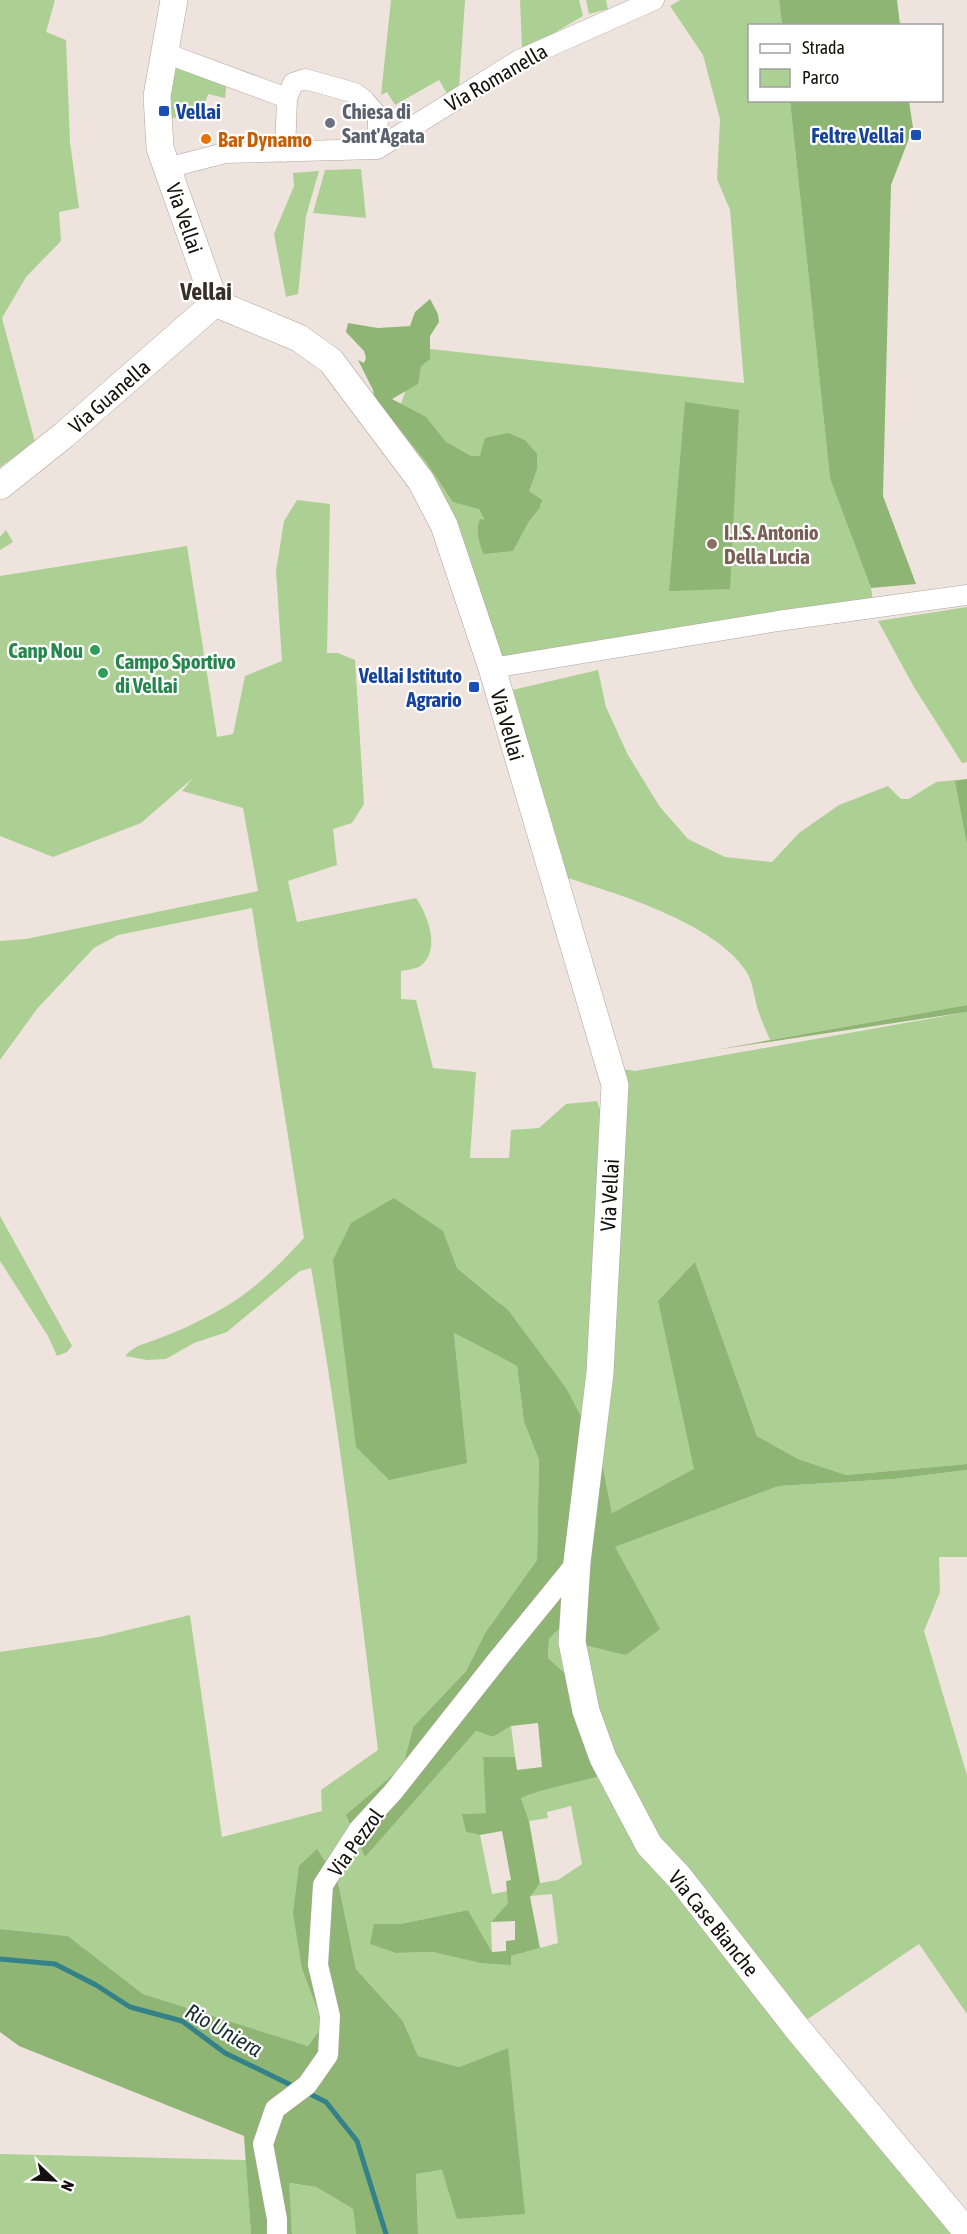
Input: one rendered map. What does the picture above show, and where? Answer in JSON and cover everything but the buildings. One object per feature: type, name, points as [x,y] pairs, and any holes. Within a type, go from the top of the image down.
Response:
[{"type":"street","name":"Via Vellai","points":[[174,0],[157,96],[160,148],[215,303],[299,338],[331,361],[404,458],[434,503],[444,525],[492,668],[615,1085],[600,1373],[577,1562]]},
{"type":"street","name":"Via Romanella","points":[[377,149],[519,60],[654,0]]},
{"type":"street","points":[[165,52],[287,98]]},
{"type":"street","points":[[167,168],[225,153],[285,152],[377,149],[378,116],[366,101],[355,93],[306,79],[293,83],[287,98],[285,152]]},
{"type":"street","name":"Via Guanella","points":[[0,486],[64,435],[215,303]]},
{"type":"street","points":[[492,668],[778,621],[967,595]]},
{"type":"street","name":"Via Pezzol","points":[[277,2234],[263,2144],[275,2109],[299,2091],[328,2055],[330,2016],[318,1965],[323,1885],[359,1829],[393,1792],[577,1562]]},
{"type":"street","name":"Via Case Bianche","points":[[577,1562],[572,1642],[586,1711],[603,1758],[649,1845],[679,1877],[796,2027],[967,2232]]},
{"type":"green space","points":[[0,0],[55,0],[46,32],[66,40],[70,142],[79,208],[59,212],[61,241],[26,277],[2,318],[35,442],[0,467]]},
{"type":"green space","points":[[391,0],[465,0],[459,88],[450,99],[439,80],[395,105],[387,92],[381,95]]},
{"type":"green space","points":[[520,0],[579,0],[583,16],[527,49],[522,47]]},
{"type":"green space","points":[[586,0],[606,0],[608,9],[589,14]]},
{"type":"green space","points":[[680,0],[779,0],[782,24],[748,24],[748,102],[790,102],[830,477],[871,588],[873,601],[501,661],[391,431],[421,348],[744,383],[730,210],[717,179],[720,119],[703,55],[670,6]]},
{"type":"green space","points":[[779,0],[897,0],[900,24],[782,24]]},
{"type":"green space","points":[[173,65],[227,81],[225,98],[208,94],[202,114],[172,118],[170,79]]},
{"type":"green space","points":[[790,102],[909,102],[913,128],[891,185],[883,496],[916,584],[871,588],[830,478]]},
{"type":"green space","points":[[361,169],[366,218],[313,213],[325,170]]},
{"type":"green space","points":[[319,171],[306,216],[298,294],[286,297],[274,234],[294,186],[293,173]]},
{"type":"green space","points":[[430,299],[438,314],[439,322],[430,336],[430,359],[421,366],[418,384],[392,399],[426,417],[446,442],[471,456],[480,456],[485,438],[508,433],[525,440],[537,454],[537,469],[529,491],[542,500],[539,509],[529,521],[513,551],[484,554],[479,541],[478,528],[480,519],[485,520],[479,509],[453,502],[427,463],[381,406],[375,402],[373,390],[358,360],[364,363],[366,358],[364,351],[346,332],[348,323],[378,328],[410,326],[415,312]]},
{"type":"green space","points":[[685,402],[739,410],[730,589],[669,591]]},
{"type":"green space","points":[[297,500],[330,504],[327,653],[338,653],[355,660],[364,804],[352,823],[333,829],[337,865],[288,881],[297,922],[416,898],[425,914],[431,933],[430,952],[419,967],[401,971],[401,999],[416,1000],[433,1068],[476,1072],[470,1158],[509,1158],[511,1130],[539,1128],[566,1104],[597,1101],[608,1134],[588,1430],[500,1303],[457,1268],[442,1231],[467,1463],[454,1333],[517,1366],[524,1422],[539,1460],[537,1560],[485,1633],[466,1671],[413,1727],[403,1766],[347,1815],[365,1856],[476,1731],[493,1737],[511,1726],[515,1757],[483,1758],[487,1813],[463,1814],[466,1832],[480,1835],[492,1894],[508,1891],[508,1903],[491,1922],[492,1952],[468,1910],[400,1924],[396,1953],[433,1952],[511,1965],[511,1956],[558,1943],[552,1894],[530,1896],[540,1883],[558,1880],[582,1864],[571,1806],[547,1812],[548,1818],[529,1821],[521,1798],[602,1775],[572,1642],[615,1547],[779,1486],[894,1479],[967,1470],[967,1557],[939,1557],[940,1592],[924,1631],[967,1775],[967,2014],[919,1944],[796,2027],[967,2234],[418,2234],[416,2174],[443,2170],[508,2048],[459,2067],[418,2056],[403,2021],[356,1969],[338,1882],[302,1969],[323,2025],[308,2046],[143,1994],[68,1936],[0,1929],[0,1652],[99,1637],[190,1615],[222,1837],[322,1811],[321,1790],[378,1750],[340,1448],[311,1268],[300,1271],[227,1332],[194,1343],[166,1359],[147,1360],[125,1356],[136,1347],[187,1327],[229,1305],[263,1279],[304,1238],[252,908],[118,935],[94,948],[37,1009],[0,1060],[0,941],[26,939],[258,891],[243,808],[182,791],[193,778],[141,823],[53,857],[0,836],[0,576],[187,546],[217,737],[233,734],[245,676],[282,661],[276,571],[284,521]]},
{"type":"green space","points":[[6,530],[13,542],[0,550],[0,537]]},
{"type":"green space","points":[[967,607],[967,762],[962,763],[914,687],[878,621]]},
{"type":"green space","points":[[598,670],[606,707],[628,755],[660,807],[688,839],[725,857],[772,862],[799,833],[839,805],[888,786],[901,799],[909,799],[936,782],[967,779],[967,1005],[770,1040],[759,1014],[746,971],[731,954],[711,938],[662,912],[561,876],[508,691]]},
{"type":"green space","points":[[967,779],[967,844],[955,781]]},
{"type":"green space","points":[[967,1005],[967,1012],[715,1050]]},
{"type":"green space","points":[[967,1012],[967,1464],[846,1475],[798,1459],[757,1436],[695,1263],[658,1301],[695,1469],[612,1513],[596,1432],[616,1068],[635,1071]]},
{"type":"green space","points":[[394,1198],[443,1231],[457,1268],[508,1310],[566,1388],[588,1430],[566,1622],[549,1639],[548,1658],[567,1675],[602,1775],[521,1798],[529,1821],[540,1883],[530,1897],[540,1948],[511,1956],[511,1965],[481,1963],[433,1952],[396,1953],[370,1944],[374,1924],[400,1924],[468,1910],[492,1952],[506,1951],[506,1941],[515,1940],[515,1921],[491,1922],[508,1903],[506,1881],[511,1880],[502,1831],[480,1835],[466,1832],[462,1814],[486,1813],[483,1757],[515,1757],[517,1770],[542,1767],[538,1723],[511,1726],[493,1737],[476,1731],[365,1857],[346,1815],[403,1766],[413,1727],[466,1671],[485,1633],[537,1560],[539,1460],[524,1422],[517,1366],[454,1333],[467,1463],[389,1480],[356,1447],[333,1260],[351,1223]]},
{"type":"green space","points":[[0,1216],[72,1346],[67,1352],[57,1356],[48,1336],[0,1261]]},
{"type":"green space","points":[[695,1262],[757,1436],[798,1459],[846,1475],[967,1464],[967,1470],[894,1479],[779,1486],[615,1547],[660,1629],[626,1655],[572,1642],[596,1432],[612,1513],[694,1469],[658,1301]]},
{"type":"green space","points":[[566,1622],[567,1675],[548,1658],[549,1639]]},
{"type":"green space","points":[[317,1849],[338,1882],[356,1969],[403,2021],[418,2056],[459,2067],[508,2048],[525,2214],[457,2219],[442,2170],[416,2174],[418,2234],[356,2234],[353,2209],[316,2187],[289,2183],[292,2234],[251,2234],[244,2136],[19,2046],[0,2032],[0,1929],[68,1936],[143,1994],[308,2046],[323,2025],[302,1969],[293,1913],[299,1866]]},
{"type":"green space","points":[[0,2154],[246,2160],[251,2234],[0,2234]]},
{"type":"green space","points":[[288,2183],[316,2187],[353,2209],[356,2234],[292,2234]]},
{"type":"waterway","name":"Rio Uniera","points":[[0,1959],[55,1964],[96,1985],[130,2007],[182,2021],[225,2053],[295,2087]]},
{"type":"waterway","name":"Rio Uniera","points":[[306,2092],[326,2102],[357,2141],[386,2234]]},
{"type":"place","name":"Vellai","points":[[164,111]]},
{"type":"place","name":"Chiesa di Sant'Agata","points":[[330,123]]},
{"type":"place","name":"Feltre Vellai","points":[[916,135]]},
{"type":"place","name":"Bar Dynamo","points":[[206,139]]},
{"type":"place","name":"I.I.S. Antonio Della Lucia","points":[[712,544]]},
{"type":"place","name":"Canp Nou","points":[[95,650]]},
{"type":"place","name":"Campo Sportivo di Vellai","points":[[103,673]]},
{"type":"place","name":"Vellai Istituto Agrario","points":[[474,687]]},
{"type":"district","name":"Vellai","points":[[206,291]]}]
